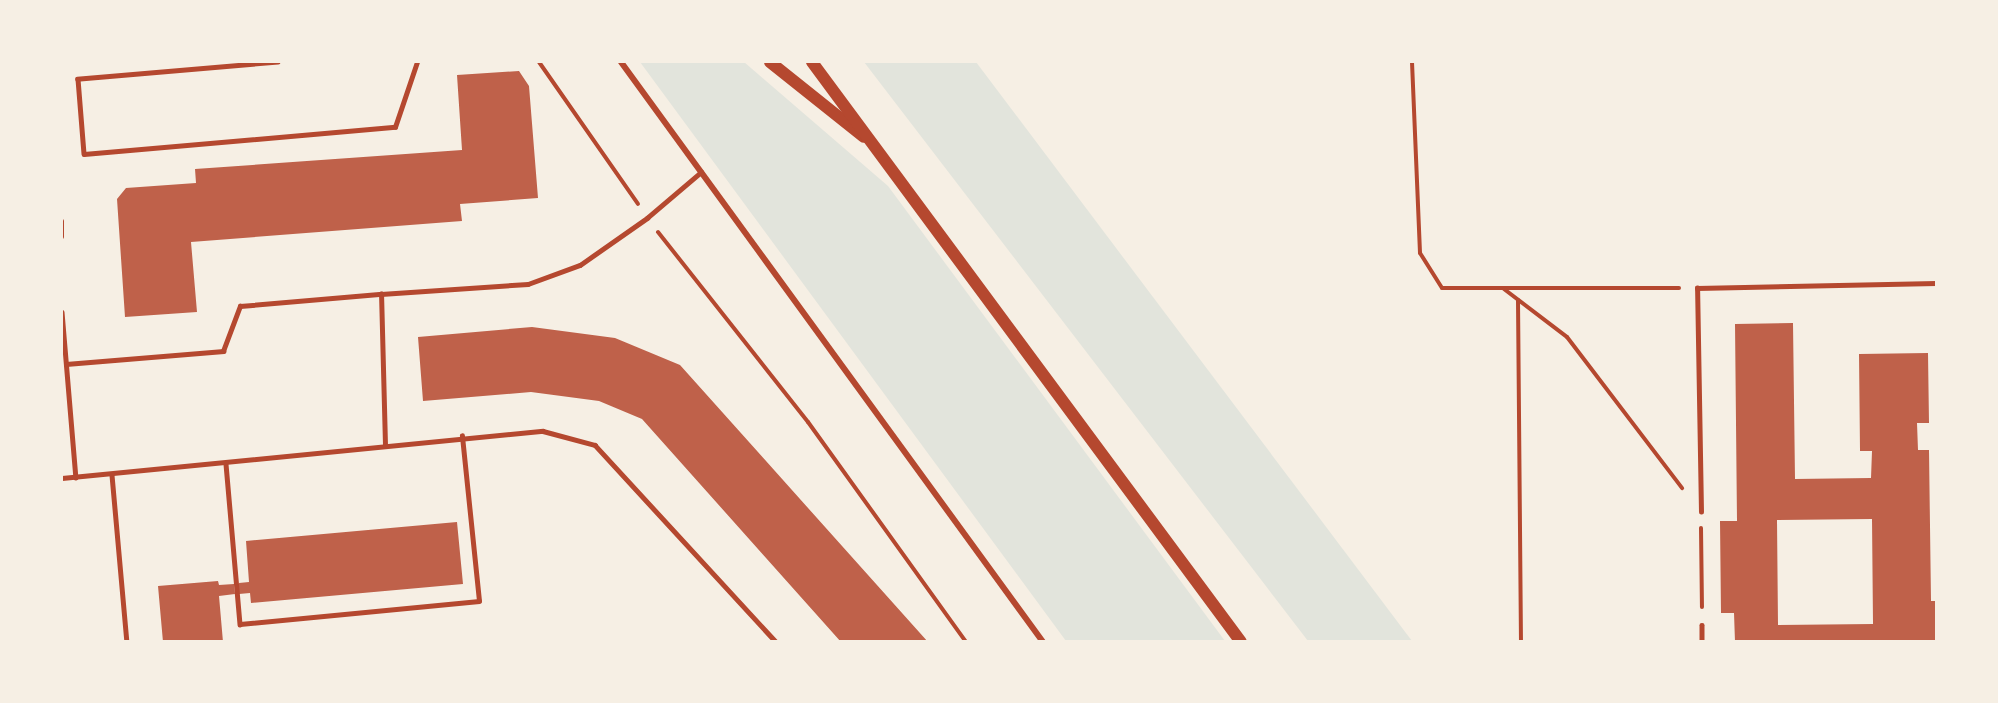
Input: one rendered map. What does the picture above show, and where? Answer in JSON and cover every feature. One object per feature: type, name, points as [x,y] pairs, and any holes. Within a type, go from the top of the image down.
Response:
[{"type":"main road","points":[[770,62],[879,149]]},
{"type":"main road","points":[[812,62],[879,149],[1241,642]]},
{"type":"street","points":[[621,62],[1043,642]]},
{"type":"lane","points":[[278,62],[78,79],[84,154],[395,127],[417,62]]},
{"type":"lane","points":[[66,364],[223,351],[240,306],[528,284],[579,265],[647,218],[701,172]]},
{"type":"lane","points":[[1701,512],[1697,288],[1936,283]]},
{"type":"lane","points":[[381,294],[385,445]]},
{"type":"lane","points":[[62,312],[76,477]]},
{"type":"lane","points":[[62,478],[226,464],[462,436],[543,431],[595,445],[776,642]]},
{"type":"lane","points":[[226,464],[240,624],[479,601],[462,436]]},
{"type":"lane","points":[[112,475],[127,642]]},
{"type":"lane","points":[[1702,625],[1702,642]]},
{"type":"path","points":[[539,62],[647,218],[808,422],[966,642]]},
{"type":"path","points":[[1412,62],[1420,253],[1442,288],[1697,288]]},
{"type":"path","points":[[62,221],[62,237]]},
{"type":"path","points":[[1504,288],[1566,337],[1701,512],[1702,625]]},
{"type":"path","points":[[1518,300],[1521,642]]},
{"type":"shaded area","points":[[640,62],[744,62],[888,186],[1225,641],[1066,641]]},
{"type":"shaded area","points":[[864,62],[976,62],[1412,641],[1308,641]]},
{"type":"building","points":[[519,71],[529,86],[538,198],[460,204],[462,221],[191,242],[197,312],[125,317],[117,199],[126,188],[196,183],[195,169],[462,150],[457,75]]},
{"type":"building","points":[[1793,323],[1795,479],[1871,478],[1872,451],[1860,451],[1859,354],[1928,353],[1929,423],[1917,423],[1918,450],[1929,450],[1931,601],[1936,601],[1936,642],[1735,642],[1734,613],[1721,613],[1720,521],[1737,521],[1735,324]],"holes":[[[1872,519],[1873,624],[1778,625],[1777,520]]]},
{"type":"building","points":[[532,327],[615,338],[680,365],[928,642],[841,642],[642,419],[599,401],[531,392],[423,401],[418,337]]},
{"type":"building","points":[[457,522],[463,584],[251,603],[250,593],[239,594],[239,583],[249,582],[246,541]]},
{"type":"building","points":[[218,581],[219,585],[234,584],[235,594],[219,596],[223,642],[163,642],[158,586]]}]
